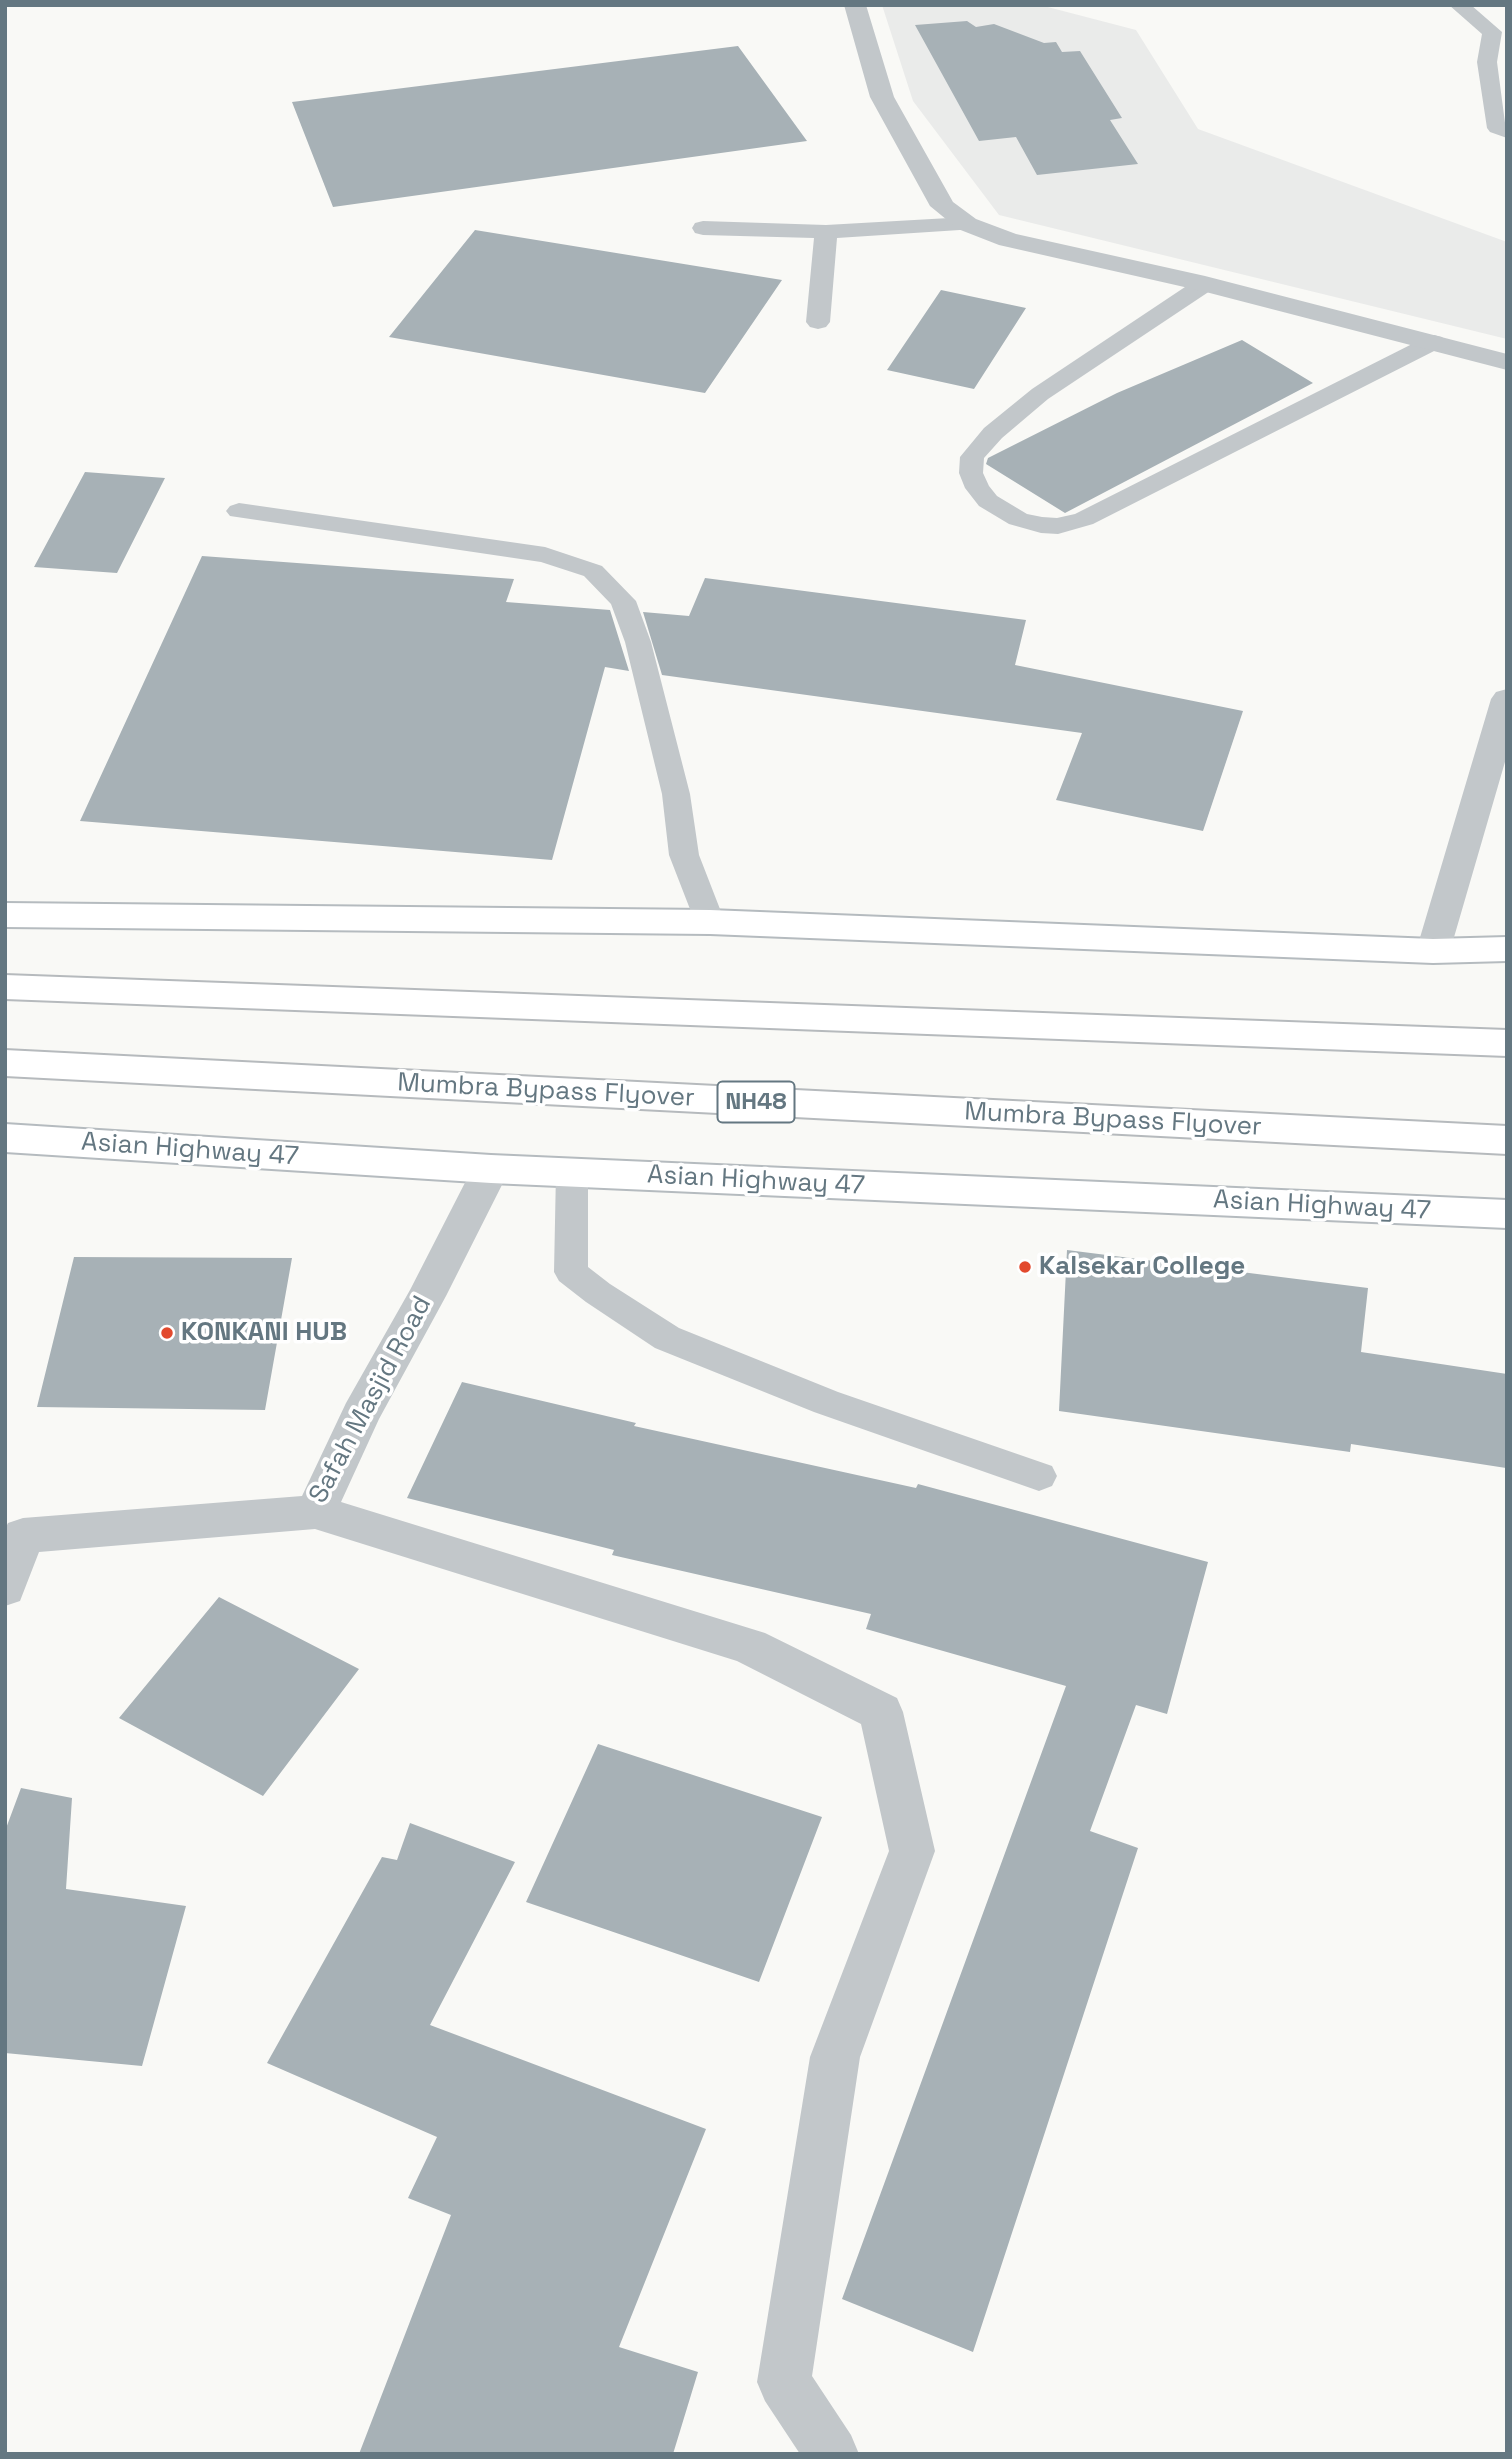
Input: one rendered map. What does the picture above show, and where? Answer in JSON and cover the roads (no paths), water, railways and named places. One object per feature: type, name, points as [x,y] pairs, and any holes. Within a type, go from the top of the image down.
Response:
[{"type":"main road","points":[[5,915],[710,922],[1433,951],[1507,949]]},
{"type":"main road","points":[[5,987],[1507,1043]]},
{"type":"main road","name":"Mumbra Bypass Flyover","points":[[5,1063],[1507,1140]]},
{"type":"main road","name":"Asian Highway 47","points":[[5,1138],[491,1169],[1507,1214]]},
{"type":"street","points":[[855,5],[882,97],[943,206],[967,225],[1008,240],[1205,284],[1507,362]]},
{"type":"street","points":[[1433,951],[1507,699]]},
{"type":"street","name":"Safah Masjid Road","points":[[5,1588],[23,1536],[315,1512],[360,1415],[426,1296],[491,1169]]},
{"type":"street","points":[[315,1512],[749,1646],[881,1712],[912,1851],[835,2057],[784,2382],[832,2454]]},
{"type":"lane","points":[[1459,5],[1492,32],[1497,59],[1497,128],[1507,132]]},
{"type":"lane","points":[[703,228],[826,232],[967,225]]},
{"type":"lane","points":[[818,322],[826,232]]},
{"type":"lane","points":[[1205,284],[1041,394],[993,433],[972,457],[971,473],[977,488],[988,501],[1018,519],[1041,526],[1058,526],[1084,519],[1434,342]]},
{"type":"lane","points":[[239,511],[545,555],[593,571],[623,601],[638,642],[676,794],[684,855],[710,922]]},
{"type":"lane","points":[[572,1172],[572,1272],[598,1293],[667,1338],[826,1402],[1039,1476]]},
{"type":"place","name":"Kalsekar College","points":[[1025,1267]]},
{"type":"place","name":"KONKANI HUB","points":[[167,1333]]}]
